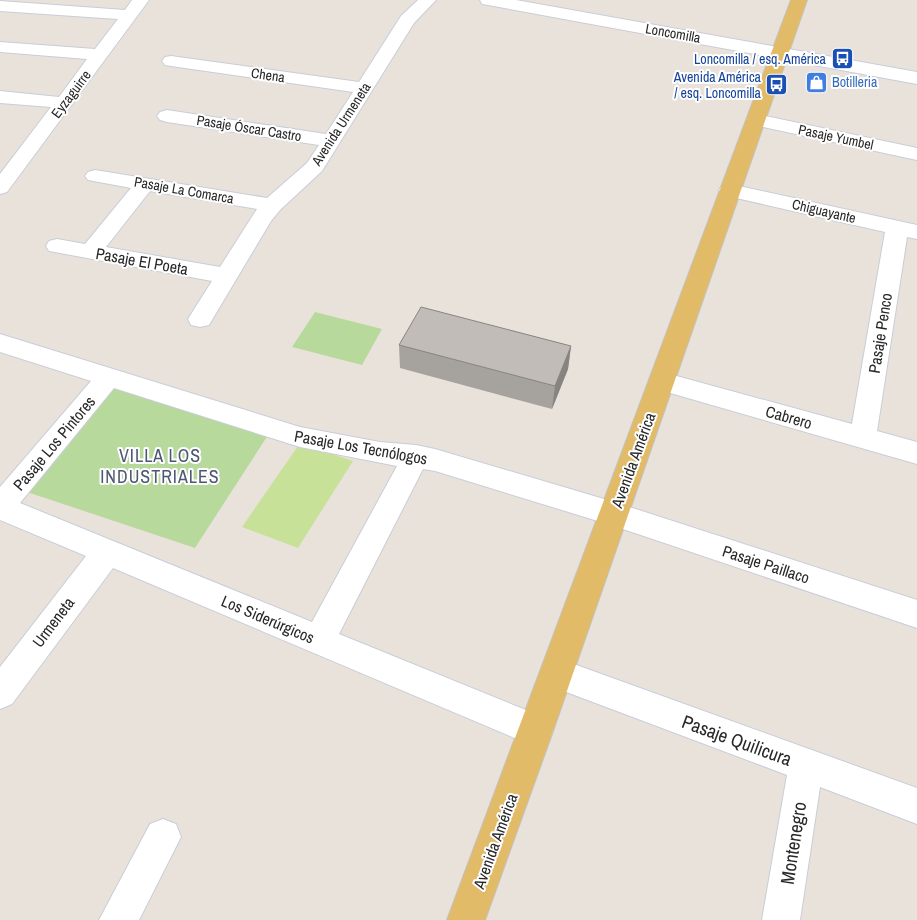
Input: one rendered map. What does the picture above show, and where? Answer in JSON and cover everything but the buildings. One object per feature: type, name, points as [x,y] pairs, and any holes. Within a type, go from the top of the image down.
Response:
[{"type":"main road","name":"Avenida América","points":[[466,920],[557,673],[799,0]]},
{"type":"street","name":"Eyzaguirre","points":[[0,188],[18,151],[65,103],[141,0]]},
{"type":"street","name":"Avenida Urmeneta","points":[[200,319],[272,205],[310,172],[332,141],[407,20],[428,0]]},
{"type":"street","name":"Loncomilla","points":[[488,0],[917,78]]},
{"type":"street","points":[[0,6],[129,15]]},
{"type":"street","points":[[0,48],[101,55]]},
{"type":"street","name":"Chena","points":[[171,61],[364,88]]},
{"type":"street","points":[[0,97],[65,103]]},
{"type":"street","name":"Pasaje Óscar Castro","points":[[167,116],[332,141]]},
{"type":"street","name":"Pasaje Yumbel","points":[[756,120],[917,154]]},
{"type":"street","name":"Pasaje La Comarca","points":[[95,176],[272,205]]},
{"type":"street","points":[[90,252],[145,184]]},
{"type":"street","name":"Chiguayante","points":[[730,190],[907,230]]},
{"type":"street","name":"Pasaje Penco","points":[[863,438],[907,230]]},
{"type":"street","name":"Pasaje El Poeta","points":[[57,246],[227,276]]},
{"type":"street","name":"Pasaje Los Tecnólogos","points":[[0,343],[300,437],[380,453],[416,456],[435,460],[614,514]]},
{"type":"street","name":"Pasaje Los Pintores","points":[[0,507],[108,378]]},
{"type":"street","name":"Cabrero","points":[[662,381],[917,453]]},
{"type":"street","points":[[319,640],[416,456]]},
{"type":"street","name":"Los Siderúrgicos","points":[[0,507],[536,731]]},
{"type":"street","name":"Pasaje Paillaco","points":[[614,514],[917,614]]},
{"type":"street","name":"Urmeneta","points":[[0,693],[107,552]]},
{"type":"street","name":"Pasaje Quilicura","points":[[557,673],[917,806]]},
{"type":"street","name":"Montenegro","points":[[780,920],[806,765]]},
{"type":"street","points":[[118,920],[163,837]]},
{"type":"green space","points":[[315,312],[382,329],[362,365],[292,347]]},
{"type":"green space","points":[[114,386],[270,432],[195,548],[27,492]]},
{"type":"green space","points":[[300,443],[353,461],[298,548],[242,527]]},
{"type":"place","name":"Loncomilla / esq. América","points":[[842,59]]},
{"type":"place","name":"Botilleria","points":[[816,82]]},
{"type":"place","name":"Avenida América / esq. Loncomilla","points":[[777,85]]},
{"type":"district","name":"VILLA LOS INDUSTRIALES","points":[[160,466]]}]
